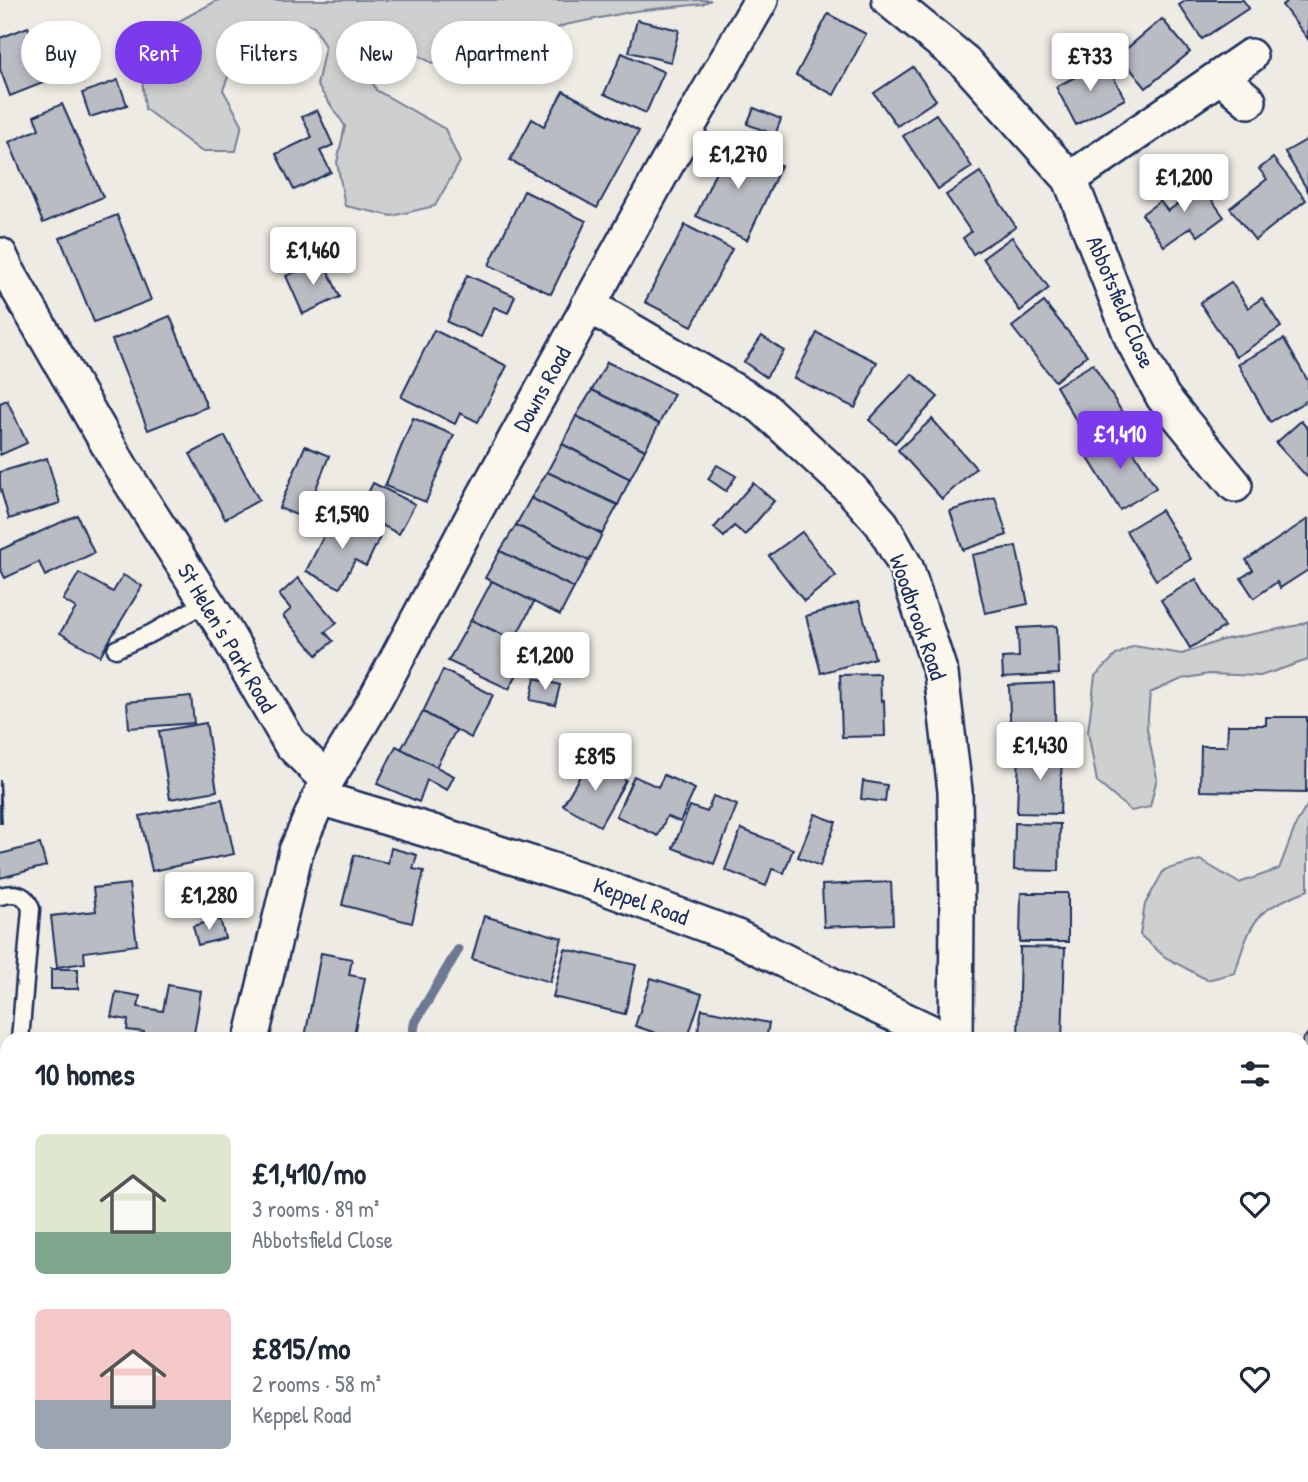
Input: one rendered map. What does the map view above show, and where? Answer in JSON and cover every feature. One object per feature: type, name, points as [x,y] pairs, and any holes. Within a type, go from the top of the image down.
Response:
[{"type":"street","name":"Downs Road","points":[[323,789],[376,698],[588,305],[761,0]]},
{"type":"street","name":"Abbotsfield Close","points":[[889,0],[964,61],[1070,178],[1132,339],[1163,397],[1235,485]]},
{"type":"street","points":[[1070,178],[1250,56]]},
{"type":"street","points":[[1221,76],[1249,101]]},
{"type":"street","name":"St Helen's Park Road","points":[[0,255],[122,470],[207,602],[290,743],[323,789]]},
{"type":"street","name":"Woodbrook Road","points":[[588,305],[762,407],[851,489],[882,524],[906,567],[941,674],[955,791],[956,1032]]},
{"type":"street","points":[[253,1032],[296,851],[323,789]]},
{"type":"street","name":"Keppel Road","points":[[323,789],[428,830],[587,881],[735,936],[931,1032]]},
{"type":"lane","points":[[116,649],[152,633],[207,602]]},
{"type":"lane","points":[[0,896],[12,893],[22,895],[29,902],[31,909],[21,1032]]},
{"type":"shaded area","points":[[218,0],[711,0],[702,4],[635,11],[573,23],[573,21],[431,21],[431,62],[417,55],[417,21],[336,21],[336,84],[373,84],[376,90],[445,129],[460,162],[435,206],[392,216],[345,206],[337,162],[345,126],[317,85],[322,84],[325,47],[322,41],[322,21],[216,21],[216,84],[225,84],[223,90],[242,124],[236,151],[201,151],[145,109],[143,84],[202,84],[202,21],[179,21]]},
{"type":"shaded area","points":[[1308,621],[1308,660],[1260,676],[1209,674],[1182,679],[1150,693],[1147,729],[1157,778],[1150,807],[1131,811],[1097,782],[1088,732],[1095,676],[1116,655],[1134,646],[1182,654],[1222,640]]},
{"type":"shaded area","points":[[1308,804],[1308,890],[1275,905],[1259,917],[1247,937],[1235,973],[1207,980],[1165,957],[1140,935],[1145,904],[1164,870],[1200,860],[1239,883],[1279,869],[1297,822]]},
{"type":"building","points":[[1187,0],[1243,0],[1249,8],[1202,39],[1179,5]]},
{"type":"building","points":[[1289,0],[1308,0],[1308,39],[1282,5]]},
{"type":"building","points":[[828,14],[866,34],[834,95],[796,75]]},
{"type":"building","points":[[1162,19],[1190,52],[1146,88],[1119,55]]},
{"type":"building","points":[[637,20],[679,30],[671,62],[629,52]]},
{"type":"building","points":[[21,30],[21,84],[40,84],[10,96],[0,69],[0,38]]},
{"type":"building","points":[[622,53],[664,72],[646,113],[604,94]]},
{"type":"building","points":[[1105,61],[1125,99],[1076,125],[1056,87]]},
{"type":"building","points":[[913,67],[936,100],[897,126],[874,93]]},
{"type":"building","points":[[115,81],[115,84],[119,84],[127,105],[90,117],[82,93]]},
{"type":"building","points":[[563,91],[639,131],[597,208],[510,160],[532,119],[544,126]]},
{"type":"building","points":[[62,104],[103,197],[43,223],[9,142],[39,129],[34,116]]},
{"type":"building","points":[[754,108],[781,119],[775,135],[747,124]]},
{"type":"building","points":[[317,110],[333,145],[320,151],[331,172],[294,190],[276,154],[312,137],[302,117]]},
{"type":"building","points":[[936,114],[972,167],[938,189],[903,136]]},
{"type":"building","points":[[1308,139],[1308,191],[1285,152]]},
{"type":"building","points":[[729,142],[781,166],[747,240],[696,216]]},
{"type":"building","points":[[1273,158],[1306,200],[1255,240],[1230,208],[1267,179],[1259,169]]},
{"type":"building","points":[[980,172],[1016,227],[973,254],[963,238],[971,232],[946,195]]},
{"type":"building","points":[[1194,175],[1224,217],[1198,236],[1191,227],[1164,246],[1142,214],[1160,201],[1168,211],[1187,197],[1179,185]]},
{"type":"building","points":[[524,191],[586,221],[551,294],[489,265]]},
{"type":"building","points":[[117,215],[151,300],[94,322],[60,238]]},
{"type":"building","points":[[685,225],[732,249],[692,326],[645,302]]},
{"type":"building","points":[[1012,237],[1049,288],[1020,311],[983,258]]},
{"type":"building","points":[[323,260],[340,297],[303,314],[286,276]]},
{"type":"building","points":[[467,275],[515,296],[508,313],[494,307],[481,337],[447,322]]},
{"type":"building","points":[[1231,282],[1248,308],[1262,298],[1281,327],[1236,357],[1200,303]]},
{"type":"building","points":[[1044,302],[1087,355],[1055,381],[1012,327]]},
{"type":"building","points":[[170,316],[207,407],[148,430],[112,340]]},
{"type":"building","points":[[434,330],[507,366],[478,422],[460,413],[455,424],[401,397]]},
{"type":"building","points":[[817,333],[877,362],[855,408],[794,378]]},
{"type":"building","points":[[762,336],[784,351],[766,377],[744,362]]},
{"type":"building","points":[[1284,339],[1308,381],[1308,400],[1270,422],[1238,364]]},
{"type":"building","points":[[607,362],[674,394],[659,424],[592,390]]},
{"type":"building","points":[[1093,364],[1126,419],[1088,441],[1056,386]]},
{"type":"building","points":[[912,374],[938,397],[895,443],[869,420]]},
{"type":"building","points":[[592,390],[659,424],[645,450],[576,416]]},
{"type":"building","points":[[7,400],[27,443],[0,455],[0,403]]},
{"type":"building","points":[[576,416],[645,450],[630,479],[562,444]]},
{"type":"building","points":[[413,418],[454,435],[426,502],[385,486]]},
{"type":"building","points":[[932,419],[976,468],[942,499],[898,450]]},
{"type":"building","points":[[1301,421],[1308,429],[1308,478],[1276,443]]},
{"type":"building","points":[[1121,431],[1156,488],[1120,510],[1085,453]]},
{"type":"building","points":[[225,436],[259,500],[225,519],[190,454]]},
{"type":"building","points":[[562,444],[630,479],[618,505],[547,472]]},
{"type":"building","points":[[305,446],[329,456],[304,518],[279,508]]},
{"type":"building","points":[[47,458],[60,503],[9,519],[0,487],[0,472]]},
{"type":"building","points":[[717,465],[736,476],[726,491],[708,479]]},
{"type":"building","points":[[547,472],[618,505],[602,534],[531,498]]},
{"type":"building","points":[[373,483],[415,504],[399,534],[358,513]]},
{"type":"building","points":[[753,483],[774,501],[745,535],[734,526],[724,537],[714,528]]},
{"type":"building","points":[[995,497],[1007,535],[963,550],[950,511]]},
{"type":"building","points":[[531,498],[602,534],[589,561],[516,525]]},
{"type":"building","points":[[1161,510],[1191,559],[1156,580],[1126,531]]},
{"type":"building","points":[[335,514],[380,537],[366,566],[355,560],[340,588],[306,571]]},
{"type":"building","points":[[77,515],[94,553],[45,576],[39,562],[5,578],[0,568],[0,550]]},
{"type":"building","points":[[1308,519],[1308,570],[1280,588],[1277,582],[1254,598],[1241,578],[1253,570],[1246,560]]},
{"type":"building","points":[[516,525],[589,561],[574,588],[500,551]]},
{"type":"building","points":[[802,532],[836,576],[804,601],[769,556]]},
{"type":"building","points":[[1016,546],[1028,604],[985,613],[972,555]]},
{"type":"building","points":[[500,551],[574,588],[560,615],[485,578]]},
{"type":"building","points":[[79,573],[113,592],[123,575],[142,586],[100,656],[60,633],[76,608],[63,600]]},
{"type":"building","points":[[298,578],[337,623],[325,632],[333,641],[317,655],[283,616],[291,609],[279,595]]},
{"type":"building","points":[[1196,579],[1224,627],[1190,648],[1161,600]]},
{"type":"building","points":[[492,581],[534,602],[514,640],[471,620]]},
{"type":"building","points":[[859,601],[875,658],[821,673],[806,616]]},
{"type":"building","points":[[471,620],[514,640],[503,660],[520,669],[509,689],[448,661]]},
{"type":"building","points":[[1057,626],[1059,674],[1003,677],[1002,658],[1019,657],[1018,628]]},
{"type":"building","points":[[443,670],[493,695],[471,738],[423,712]]},
{"type":"building","points":[[880,674],[885,736],[842,737],[840,675]]},
{"type":"building","points":[[535,678],[560,685],[555,705],[530,700]]},
{"type":"building","points":[[1054,683],[1056,745],[1011,746],[1009,685]]},
{"type":"building","points":[[191,696],[194,723],[129,728],[127,702]]},
{"type":"building","points":[[423,712],[456,730],[436,767],[401,749]]},
{"type":"building","points":[[1266,717],[1307,717],[1306,793],[1200,791],[1201,746],[1227,746],[1228,725],[1266,725]]},
{"type":"building","points":[[206,723],[217,791],[170,799],[159,731]]},
{"type":"building","points":[[396,746],[454,776],[447,790],[427,780],[419,802],[377,784]]},
{"type":"building","points":[[1019,750],[1062,751],[1060,814],[1017,813]]},
{"type":"building","points":[[590,759],[626,780],[600,826],[563,805]]},
{"type":"building","points":[[664,775],[695,789],[680,822],[667,816],[658,836],[616,816],[634,776],[658,787]]},
{"type":"building","points":[[0,780],[2,823],[0,823]]},
{"type":"building","points":[[863,781],[887,785],[885,802],[861,799]]},
{"type":"building","points":[[713,796],[737,805],[714,864],[673,848],[690,806],[707,812]]},
{"type":"building","points":[[222,799],[234,854],[152,871],[140,816]]},
{"type":"building","points":[[815,814],[836,822],[820,866],[798,857]]},
{"type":"building","points":[[1015,823],[1060,824],[1059,871],[1014,870]]},
{"type":"building","points":[[741,829],[793,849],[784,873],[772,869],[766,886],[725,870]]},
{"type":"building","points":[[40,844],[46,866],[0,878],[0,854]]},
{"type":"building","points":[[391,848],[417,855],[413,869],[424,871],[412,923],[342,905],[354,855],[388,863]]},
{"type":"building","points":[[891,882],[893,924],[824,927],[822,885]]},
{"type":"building","points":[[129,884],[137,945],[84,952],[85,963],[57,967],[51,916],[96,911],[93,888]]},
{"type":"building","points":[[1021,893],[1068,893],[1068,942],[1020,942]]},
{"type":"building","points":[[484,916],[562,938],[550,982],[472,959]]},
{"type":"building","points":[[220,919],[225,938],[198,945],[193,926]]},
{"type":"building","points":[[1020,947],[1065,948],[1062,1032],[1018,1032]]},
{"type":"building","points":[[565,949],[636,965],[625,1014],[553,997]]},
{"type":"building","points":[[321,953],[352,959],[349,975],[365,978],[355,1032],[306,1032]]},
{"type":"building","points":[[51,969],[78,969],[78,989],[51,989]]},
{"type":"building","points":[[651,978],[702,994],[690,1032],[653,1032],[635,1026]]},
{"type":"building","points":[[168,985],[201,991],[194,1032],[127,1030],[128,1020],[111,1017],[116,992],[140,996],[138,1007],[163,1011]]},
{"type":"building","points":[[702,1009],[769,1023],[767,1032],[698,1032]]},
{"type":"waterway","points":[[413,1032],[415,1022],[458,950]]}]
